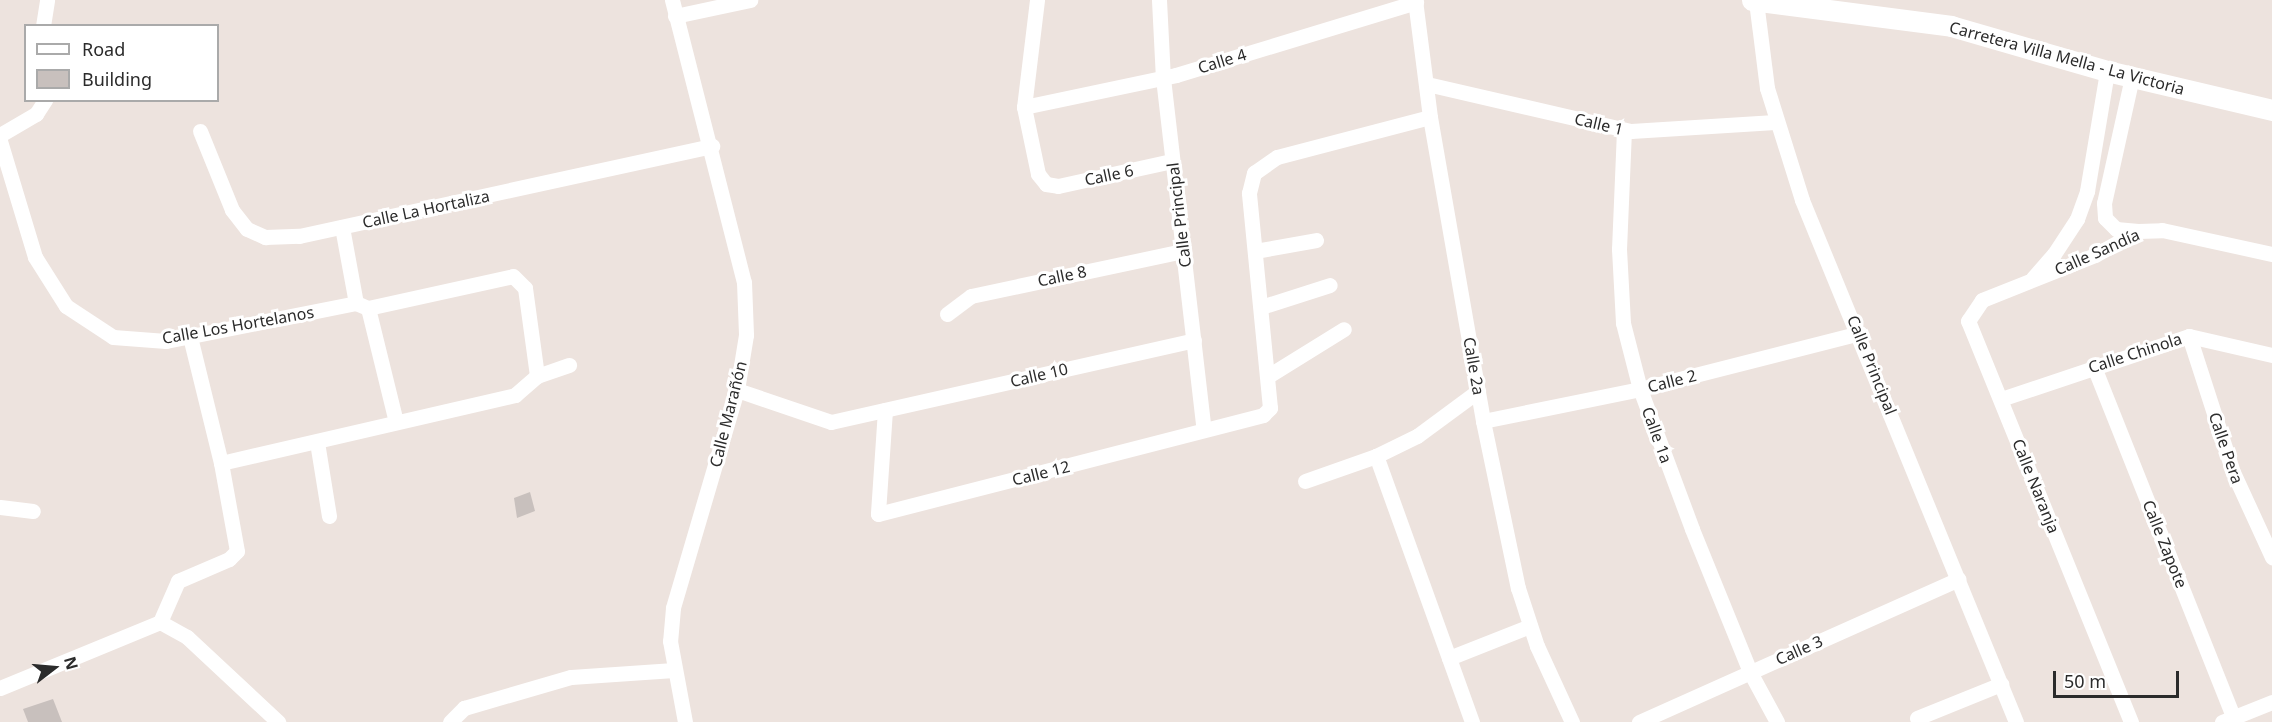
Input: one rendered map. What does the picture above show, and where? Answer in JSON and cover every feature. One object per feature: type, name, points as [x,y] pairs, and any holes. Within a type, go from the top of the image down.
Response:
[{"type":"main road","name":"Carretera Villa Mella - La Victoria","points":[[1754,0],[1951,26],[2107,71],[2272,110]]},
{"type":"street","points":[[43,24],[47,0]]},
{"type":"street","name":"Calle Marañón","points":[[672,0],[712,147],[744,282],[746,335],[737,390],[673,608],[670,641],[685,722]]},
{"type":"street","points":[[675,16],[750,0]]},
{"type":"street","points":[[1024,107],[1037,0]]},
{"type":"street","name":"Calle Principal","points":[[1159,0],[1163,78],[1204,430]]},
{"type":"street","name":"Calle Principal","points":[[1754,0],[1761,52],[1775,122],[1802,200],[1860,333],[2016,722]]},
{"type":"street","name":"Calle 4","points":[[1024,107],[1163,78],[1416,1]]},
{"type":"street","name":"Calle 2a","points":[[1416,1],[1431,117],[1483,421],[1518,588],[1530,626],[1572,722]]},
{"type":"street","points":[[2029,282],[2054,254],[2077,219],[2086,191],[2107,71]]},
{"type":"street","points":[[2132,77],[2104,203],[2104,218],[2116,229],[2138,231]]},
{"type":"street","name":"Calle 1","points":[[1426,84],[1624,130],[1775,122]]},
{"type":"street","points":[[0,135],[36,114],[44,102]]},
{"type":"street","name":"Calle 6","points":[[1024,107],[1038,174],[1046,184],[1058,186],[1172,161]]},
{"type":"street","name":"Calle 12","points":[[885,410],[878,514],[1263,415],[1270,408],[1249,193],[1254,173],[1277,157],[1431,117]]},
{"type":"street","name":"Calle 1a","points":[[1624,130],[1619,249],[1623,323],[1640,389],[1692,529],[1750,672],[1777,722]]},
{"type":"street","name":"Calle La Hortaliza","points":[[200,131],[232,210],[247,229],[265,237],[299,236],[712,147]]},
{"type":"street","name":"Calle Los Hortelanos","points":[[0,141],[35,257],[66,306],[114,337],[166,341],[513,276],[521,280],[537,376]]},
{"type":"street","points":[[342,227],[396,422]]},
{"type":"street","name":"Calle Sandía","points":[[2029,282],[2095,255],[2138,231],[2162,230],[2272,254]]},
{"type":"street","points":[[1255,251],[1316,240]]},
{"type":"street","name":"Calle 8","points":[[947,314],[971,296],[1183,251]]},
{"type":"street","name":"Calle Naranja","points":[[2029,282],[1982,300],[1968,321],[2132,722]]},
{"type":"street","points":[[1261,307],[1330,285]]},
{"type":"street","points":[[1268,376],[1344,329]]},
{"type":"street","name":"Calle 2","points":[[1483,421],[1640,389],[1860,333]]},
{"type":"street","name":"Calle Chinola","points":[[2001,399],[2189,336],[2272,355]]},
{"type":"street","name":"Calle Pera","points":[[2189,336],[2233,472],[2272,557]]},
{"type":"street","points":[[0,688],[160,622],[178,581],[229,559],[237,550],[221,463],[190,337]]},
{"type":"street","name":"Calle 10","points":[[737,390],[831,422],[1194,339]]},
{"type":"street","points":[[221,463],[515,395],[537,376],[569,365]]},
{"type":"street","name":"Calle Zapote","points":[[2094,366],[2230,720]]},
{"type":"street","points":[[1305,481],[1376,456],[1417,436],[1478,391]]},
{"type":"street","points":[[317,442],[329,516]]},
{"type":"street","points":[[1376,456],[1472,722]]},
{"type":"street","points":[[0,507],[33,511]]},
{"type":"street","name":"Calle 3","points":[[1640,722],[1959,579]]},
{"type":"street","points":[[160,622],[187,637],[271,720]]},
{"type":"street","points":[[1449,658],[1530,626]]},
{"type":"street","points":[[450,722],[464,708],[570,677],[674,670]]},
{"type":"street","points":[[1917,718],[2001,684]]},
{"type":"street","points":[[2230,720],[2272,702]]},
{"type":"building","points":[[530,492],[535,511],[517,518],[514,498]]},
{"type":"building","points":[[53,699],[62,722],[28,722],[23,709]]}]
